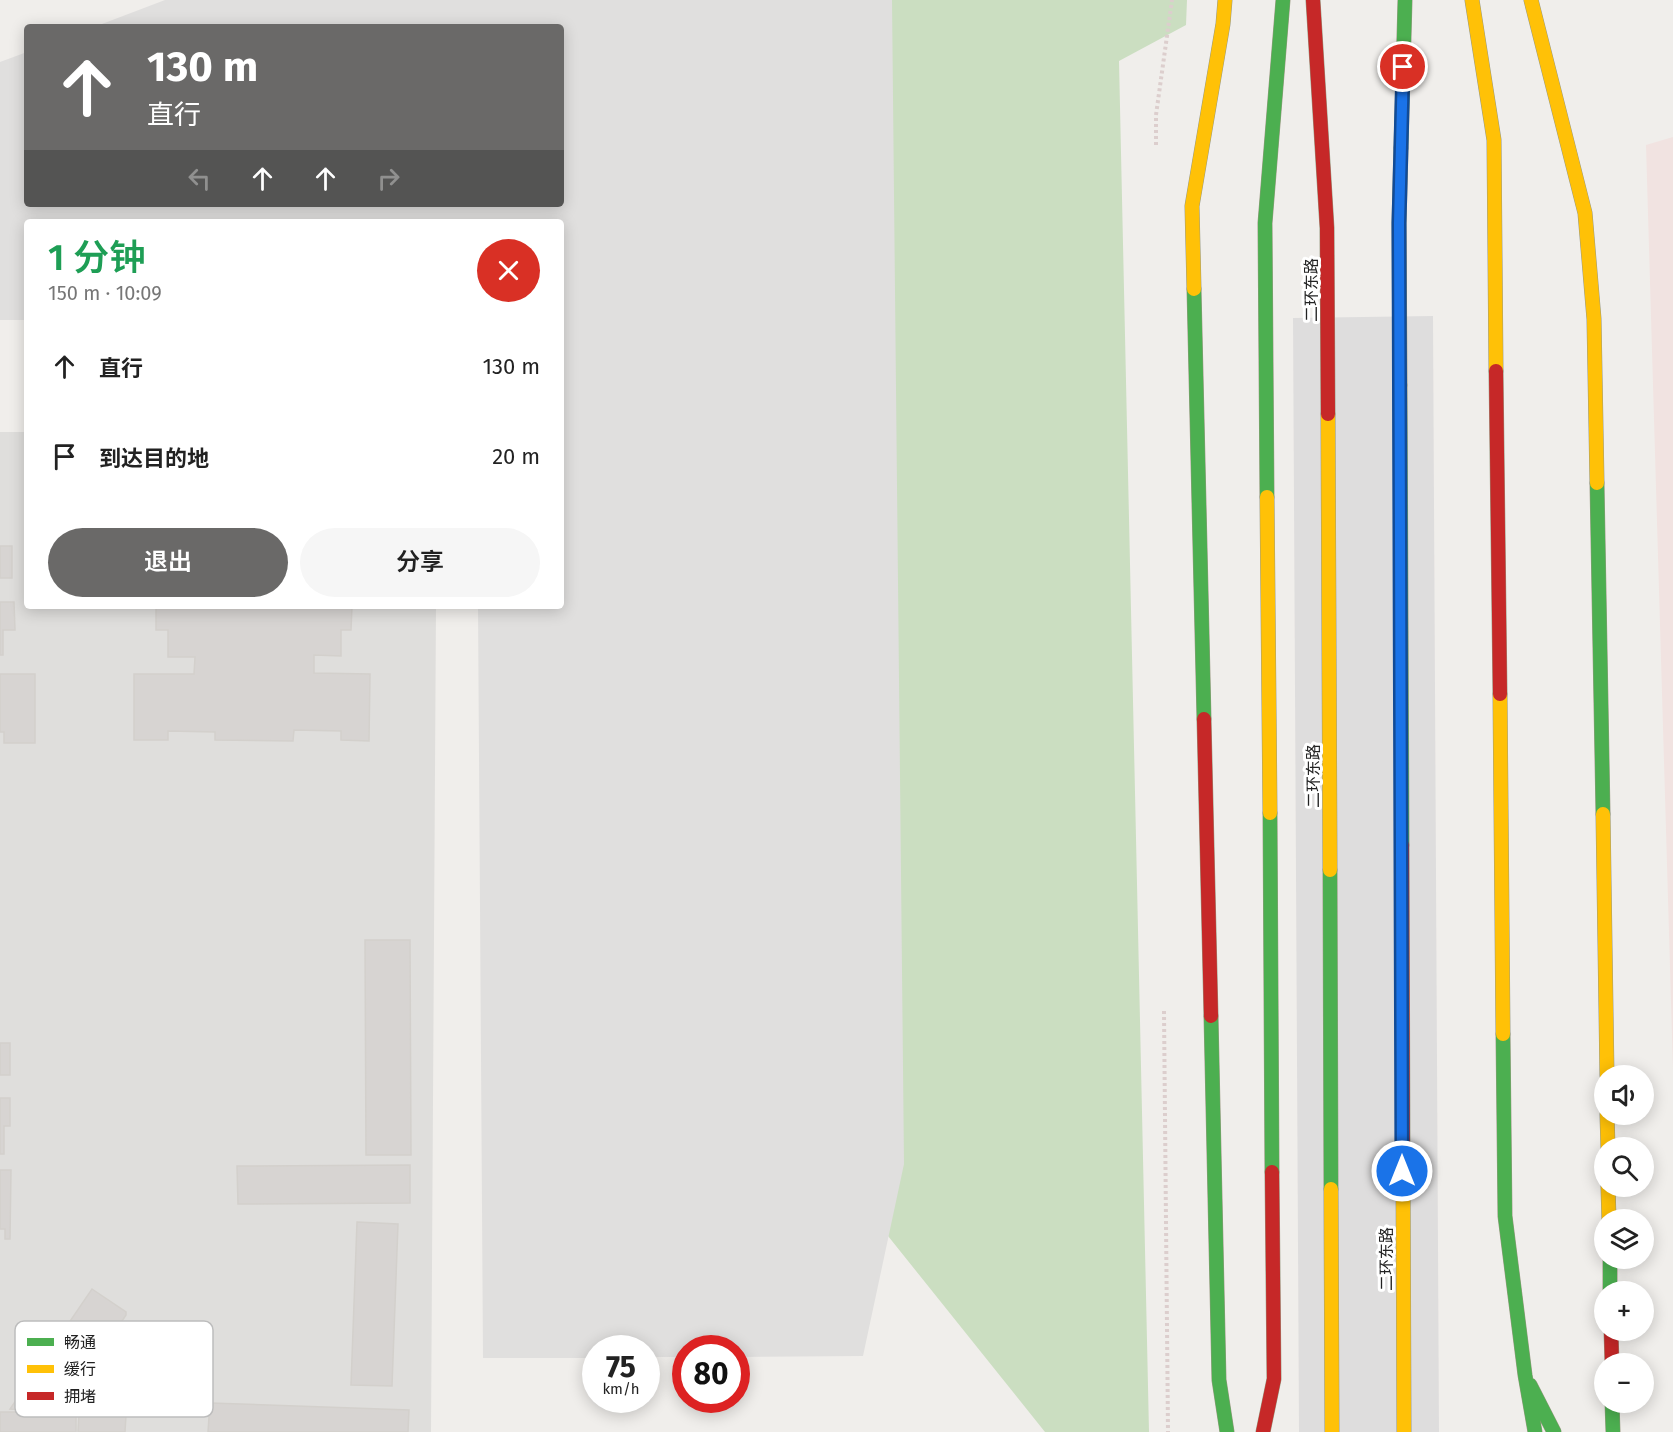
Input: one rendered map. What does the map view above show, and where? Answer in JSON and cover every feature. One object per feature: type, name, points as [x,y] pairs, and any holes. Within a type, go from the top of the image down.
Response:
[{"type":"main road","points":[[1225,0],[1192,206],[1219,1380],[1227,1432]]},
{"type":"main road","points":[[1263,1432],[1274,1379],[1265,224],[1283,0]]},
{"type":"main road","name":"二环东路","points":[[1313,0],[1327,228],[1332,1432]]},
{"type":"main road","name":"二环东路","points":[[1404,1432],[1399,223],[1405,0]]},
{"type":"main road","points":[[1472,0],[1494,140],[1505,1216],[1525,1375],[1535,1432]]},
{"type":"main road","points":[[1531,0],[1585,213],[1594,319],[1607,1065]]},
{"type":"main road","points":[[1525,1375],[1554,1432]]},
{"type":"main road","points":[[1612,1413],[1613,1432]]},
{"type":"shaded area","points":[[165,0],[892,0],[904,1164],[863,1356],[750,1357],[750,1335],[672,1335],[672,1357],[660,1357],[660,1335],[582,1335],[582,1358],[483,1358],[478,609],[564,609],[564,219],[24,219],[24,320],[0,320],[0,62],[24,53],[24,207],[564,207],[564,24],[102,24]]},
{"type":"shaded area","points":[[1673,137],[1673,1070],[1646,145]]},
{"type":"shaded area","points":[[0,432],[24,432],[24,609],[436,609],[431,1432],[0,1432]]},
{"type":"green space","points":[[868,0],[1187,0],[1186,25],[1119,61],[1149,1432],[1045,1432],[868,1211]]},
{"type":"pier","points":[[1433,316],[1439,1432],[1299,1432],[1293,318]]},
{"type":"building","points":[[0,546],[12,546],[12,578],[0,578]]},
{"type":"building","points":[[0,602],[14,602],[15,630],[3,630],[3,655],[0,655]]},
{"type":"building","points":[[156,609],[352,609],[351,630],[341,630],[341,656],[314,655],[314,673],[370,674],[369,741],[341,740],[341,731],[294,730],[293,741],[215,740],[215,732],[168,731],[168,740],[134,740],[134,674],[194,674],[195,657],[168,657],[168,630],[156,630]]},
{"type":"building","points":[[0,674],[35,674],[35,743],[4,743],[4,732],[0,732]]},
{"type":"building","points":[[365,940],[410,940],[411,1155],[366,1155]]},
{"type":"building","points":[[0,1043],[10,1043],[10,1075],[0,1075]]},
{"type":"building","points":[[0,1098],[10,1098],[10,1126],[4,1126],[4,1154],[0,1154]]},
{"type":"building","points":[[410,1165],[410,1203],[238,1204],[237,1166]]},
{"type":"building","points":[[0,1170],[11,1170],[10,1239],[5,1239],[5,1229],[0,1229]]},
{"type":"building","points":[[357,1222],[398,1224],[392,1386],[351,1385]]},
{"type":"building","points":[[92,1289],[126,1312],[122,1321],[70,1321]]},
{"type":"building","points":[[213,1403],[409,1410],[408,1432],[208,1432],[209,1417],[213,1417]]},
{"type":"building","points":[[0,1412],[15,1412],[15,1417],[76,1417],[76,1432],[0,1432]]},
{"type":"building","points":[[79,1417],[126,1417],[125,1432],[78,1432]]},
{"type":"traffic: fast","points":[[1267,497],[1265,223],[1283,0]]},
{"type":"traffic: fast","points":[[1401,148],[1405,0]]},
{"type":"traffic: fast","points":[[1194,289],[1204,719]]},
{"type":"traffic: fast","points":[[1400,385],[1402,845]]},
{"type":"traffic: fast","points":[[1597,483],[1603,814]]},
{"type":"traffic: fast","points":[[1270,813],[1272,1172]]},
{"type":"traffic: fast","points":[[1330,870],[1331,1189]]},
{"type":"traffic: fast","points":[[1211,1016],[1219,1380],[1227,1432]]},
{"type":"traffic: fast","points":[[1503,1034],[1505,1216],[1525,1375],[1535,1432]]},
{"type":"traffic: fast","points":[[1610,1269],[1610,1281]]},
{"type":"traffic: fast","points":[[1530,1385],[1554,1432]]},
{"type":"traffic: fast","points":[[1612,1413],[1613,1432]]},
{"type":"traffic: slow","points":[[1194,289],[1192,206],[1223,24],[1225,0]]},
{"type":"traffic: slow","points":[[1472,0],[1494,140],[1496,371]]},
{"type":"traffic: slow","points":[[1531,0],[1585,213],[1594,319],[1597,483]]},
{"type":"traffic: slow","points":[[1400,385],[1401,148]]},
{"type":"traffic: slow","points":[[1328,414],[1330,870]]},
{"type":"traffic: slow","points":[[1267,497],[1270,813]]},
{"type":"traffic: slow","points":[[1500,694],[1503,1034]]},
{"type":"traffic: slow","points":[[1603,814],[1607,1065]]},
{"type":"traffic: slow","points":[[1607,1125],[1608,1137]]},
{"type":"traffic: slow","points":[[1403,1165],[1404,1432]]},
{"type":"traffic: slow","points":[[1331,1189],[1332,1432]]},
{"type":"traffic: slow","points":[[1608,1197],[1609,1209]]},
{"type":"traffic: jam","points":[[1313,0],[1327,228],[1328,414]]},
{"type":"traffic: jam","points":[[1496,371],[1500,694]]},
{"type":"traffic: jam","points":[[1204,719],[1211,1016]]},
{"type":"traffic: jam","points":[[1402,845],[1403,1165]]},
{"type":"traffic: jam","points":[[1263,1432],[1274,1379],[1272,1172]]},
{"type":"traffic: jam","points":[[1611,1341],[1612,1353]]},
{"type":"route","points":[[1402,1171],[1399,223],[1403,67]]}]
